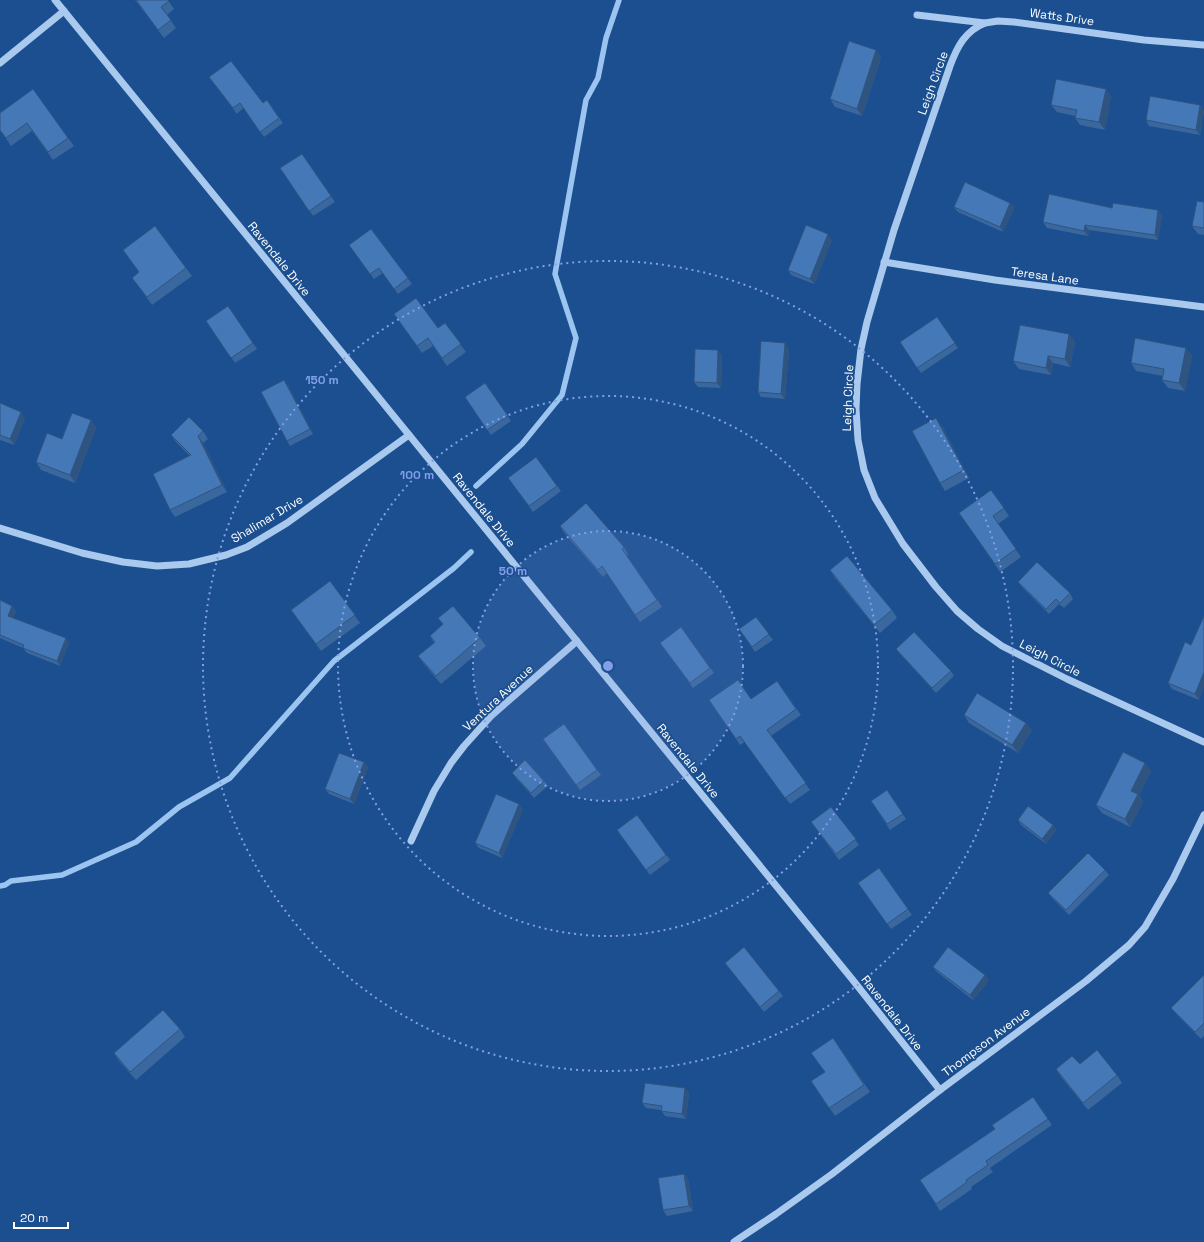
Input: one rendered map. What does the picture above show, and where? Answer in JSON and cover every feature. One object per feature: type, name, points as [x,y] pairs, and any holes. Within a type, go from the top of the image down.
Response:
[{"type":"street","name":"Ravendale Drive","points":[[55,0],[852,979],[940,1090]]},
{"type":"street","points":[[0,63],[64,11]]},
{"type":"street","name":"Watts Drive","points":[[917,15],[985,23],[998,21],[1014,22],[1144,40],[1204,45]]},
{"type":"street","name":"Leigh Circle","points":[[985,23],[976,27],[967,34],[956,50],[904,200],[866,322],[861,349],[857,397],[858,440],[864,470],[876,498],[903,544],[936,587],[957,611],[978,629],[1002,646],[1066,679],[1204,742]]},
{"type":"street","name":"Teresa Lane","points":[[884,262],[995,280],[1204,307]]},
{"type":"street","name":"Shalimar Drive","points":[[0,528],[82,553],[123,562],[157,566],[190,564],[226,555],[247,546],[287,523],[409,435]]},
{"type":"street","name":"Ventura Avenue","points":[[411,841],[434,791],[451,763],[464,746],[492,715],[577,641]]},
{"type":"street","name":"Thompson Avenue","points":[[734,1242],[832,1174],[940,1090],[1086,981],[1129,945],[1145,927],[1173,880],[1204,816]]},
{"type":"building","points":[[136,0],[168,0],[169,1],[161,7],[171,20],[158,30]]},
{"type":"building","points":[[849,41],[876,50],[857,109],[830,99]]},
{"type":"building","points":[[231,61],[263,103],[267,100],[279,118],[260,132],[240,103],[233,108],[209,77]]},
{"type":"building","points":[[1056,79],[1106,89],[1099,122],[1075,118],[1077,110],[1051,105]]},
{"type":"building","points":[[33,89],[68,138],[48,152],[27,123],[6,138],[0,130],[0,113]]},
{"type":"building","points":[[1150,96],[1200,105],[1196,130],[1146,120]]},
{"type":"building","points":[[302,154],[331,196],[309,211],[280,168]]},
{"type":"building","points":[[965,182],[1010,203],[1000,227],[954,207]]},
{"type":"building","points":[[1049,194],[1112,208],[1113,203],[1158,210],[1155,235],[1085,225],[1084,231],[1043,222]]},
{"type":"building","points":[[1197,201],[1204,202],[1204,228],[1192,226]]},
{"type":"building","points":[[806,225],[828,234],[810,279],[788,270]]},
{"type":"building","points":[[155,226],[186,268],[147,297],[132,278],[139,272],[123,250]]},
{"type":"building","points":[[371,229],[408,278],[394,289],[379,268],[370,274],[349,245]]},
{"type":"building","points":[[416,298],[438,328],[445,323],[461,344],[442,358],[428,338],[417,346],[394,314]]},
{"type":"building","points":[[228,306],[253,343],[231,358],[206,321]]},
{"type":"building","points":[[937,317],[955,343],[917,368],[900,342]]},
{"type":"building","points":[[1020,325],[1069,334],[1065,359],[1048,356],[1046,368],[1013,361]]},
{"type":"building","points":[[1135,338],[1186,348],[1179,383],[1162,380],[1164,369],[1131,363]]},
{"type":"building","points":[[761,341],[785,343],[781,394],[758,392]]},
{"type":"building","points":[[695,349],[718,350],[717,383],[694,382]]},
{"type":"building","points":[[284,380],[310,429],[287,441],[261,392]]},
{"type":"building","points":[[485,383],[508,416],[487,430],[465,397]]},
{"type":"building","points":[[0,403],[21,412],[10,439],[0,435]]},
{"type":"building","points":[[72,413],[91,420],[70,475],[36,462],[47,433],[62,439]]},
{"type":"building","points":[[189,417],[203,431],[198,436],[222,485],[170,510],[153,474],[191,455],[171,435]]},
{"type":"building","points":[[936,418],[964,470],[940,483],[912,431]]},
{"type":"building","points":[[536,457],[557,486],[529,506],[508,478]]},
{"type":"building","points":[[991,490],[1004,508],[993,516],[1016,549],[995,564],[959,513]]},
{"type":"building","points":[[586,503],[624,547],[622,549],[657,600],[635,615],[602,566],[598,570],[560,526]]},
{"type":"building","points":[[847,556],[892,610],[874,625],[830,570]]},
{"type":"building","points":[[1037,562],[1070,593],[1060,603],[1056,599],[1046,609],[1018,582]]},
{"type":"building","points":[[330,581],[355,615],[316,644],[291,610]]},
{"type":"building","points":[[0,600],[12,606],[8,616],[66,638],[57,661],[23,648],[24,645],[0,635]]},
{"type":"building","points":[[453,606],[480,638],[436,676],[418,656],[435,642],[430,636],[443,624],[438,618]]},
{"type":"building","points":[[1204,616],[1204,672],[1195,694],[1168,683],[1185,642],[1191,645]]},
{"type":"building","points":[[756,617],[769,634],[752,647],[739,629]]},
{"type":"building","points":[[681,627],[710,668],[690,683],[660,643]]},
{"type":"building","points":[[914,632],[951,671],[932,688],[896,649]]},
{"type":"building","points":[[738,680],[751,699],[777,681],[796,709],[767,730],[806,783],[785,798],[740,736],[736,739],[709,700]]},
{"type":"building","points":[[977,693],[1026,723],[1012,745],[964,715]]},
{"type":"building","points":[[564,724],[597,770],[576,785],[543,739]]},
{"type":"building","points":[[1123,752],[1145,763],[1131,791],[1138,794],[1125,819],[1096,805]]},
{"type":"building","points":[[339,753],[364,762],[350,799],[325,789]]},
{"type":"building","points":[[525,760],[544,781],[531,793],[512,773]]},
{"type":"building","points":[[887,790],[903,814],[887,824],[871,801]]},
{"type":"building","points":[[496,794],[519,804],[499,853],[475,843]]},
{"type":"building","points":[[1028,806],[1053,825],[1042,839],[1018,820]]},
{"type":"building","points":[[831,807],[856,839],[836,854],[811,822]]},
{"type":"building","points":[[637,815],[666,855],[646,870],[617,830]]},
{"type":"building","points":[[1088,853],[1105,870],[1066,910],[1048,893]]},
{"type":"building","points":[[879,868],[908,909],[887,924],[858,883]]},
{"type":"building","points":[[744,947],[779,991],[760,1007],[725,963]]},
{"type":"building","points":[[948,947],[985,975],[970,995],[933,967]]},
{"type":"building","points":[[1204,975],[1204,1023],[1195,1032],[1171,1008]]},
{"type":"building","points":[[163,1010],[180,1029],[130,1072],[114,1053]]},
{"type":"building","points":[[833,1038],[864,1085],[829,1108],[811,1081],[825,1072],[811,1053]]},
{"type":"building","points":[[1097,1050],[1117,1075],[1083,1103],[1056,1069],[1072,1056],[1080,1064]]},
{"type":"building","points":[[645,1083],[685,1088],[682,1114],[661,1111],[662,1106],[642,1103]]},
{"type":"building","points":[[1033,1097],[1048,1119],[986,1161],[988,1165],[966,1180],[967,1182],[936,1204],[920,1180],[995,1129],[992,1125]]},
{"type":"building","points":[[684,1174],[689,1206],[663,1210],[658,1178]]},
{"type":"waterway","points":[[476,486],[522,444],[562,395],[576,338],[555,274],[586,100],[598,78],[606,38],[619,0]]},
{"type":"waterway","points":[[0,886],[11,881],[62,875],[136,842],[179,807],[230,778],[334,661],[454,568],[471,552]]}]
